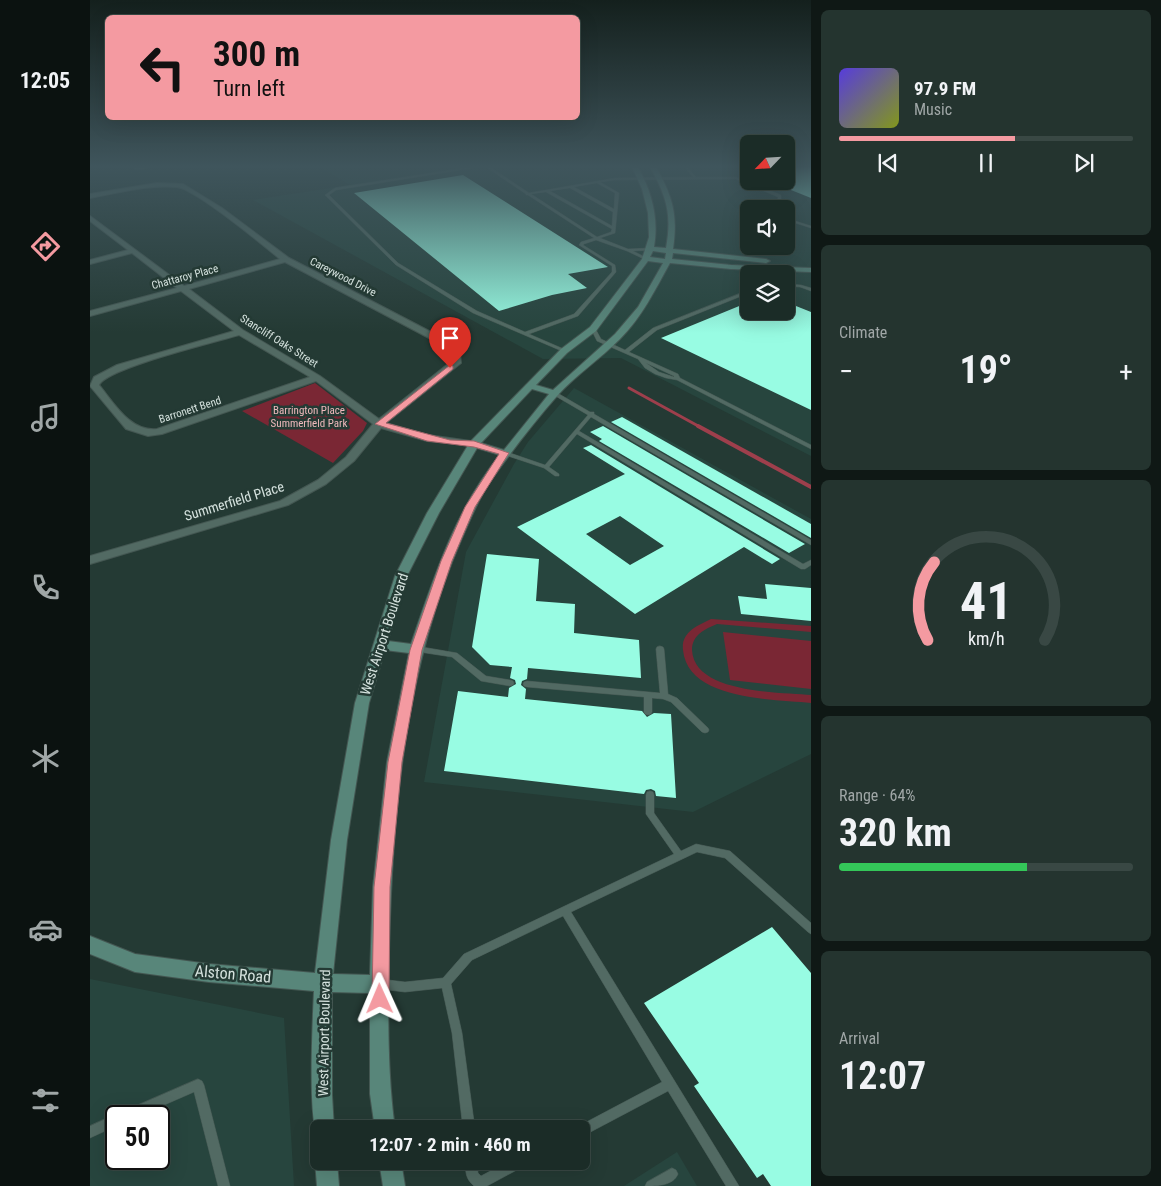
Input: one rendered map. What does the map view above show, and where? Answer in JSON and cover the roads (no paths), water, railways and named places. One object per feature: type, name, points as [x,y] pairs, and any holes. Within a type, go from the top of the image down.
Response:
[{"type":"main road","name":"West Airport Boulevard","points":[[323,1120],[323,982],[345,800],[362,703],[400,576],[433,513],[474,444],[564,351],[593,328],[646,259],[651,249],[652,222]]},
{"type":"main road","points":[[384,1120],[380,1094],[382,887],[395,762],[416,650],[446,561],[470,507],[504,453],[554,393],[618,336],[640,308],[668,261],[671,251],[672,222]]},
{"type":"main road","points":[[651,249],[811,266]]},
{"type":"main road","points":[[646,259],[731,267],[811,270]]},
{"type":"main road","points":[[530,386],[554,393]]},
{"type":"main road","points":[[474,444],[504,453]]},
{"type":"main road","points":[[379,645],[416,650]]},
{"type":"main road","name":"Alston Road","points":[[90,945],[134,963],[209,973],[323,982],[380,984]]},
{"type":"main road","points":[[327,1170],[328,1186]]},
{"type":"main road","points":[[391,1170],[394,1186]]},
{"type":"street","name":"Stancliff Oaks Street","points":[[96,222],[240,332],[317,378],[379,424],[442,441],[474,444]]},
{"type":"street","name":"Careywood Drive","points":[[237,222],[286,260],[438,338]]},
{"type":"street","points":[[90,262],[133,251]]},
{"type":"street","name":"Chattaroy Place","points":[[90,314],[286,260]]},
{"type":"street","name":"Barronett Bend","points":[[240,332],[120,367],[97,378],[94,385],[130,427],[148,433],[158,432],[317,378]]},
{"type":"street","name":"Summerfield Place","points":[[90,560],[284,503],[322,482],[350,459],[379,424],[458,361],[451,346],[438,338]]},
{"type":"lane","points":[[355,222],[397,264],[475,312],[564,351]]},
{"type":"lane","points":[[572,222],[598,239],[646,259]]},
{"type":"lane","points":[[602,222],[612,228]]},
{"type":"lane","points":[[525,334],[576,316],[614,272],[614,266],[581,245],[582,243],[613,233],[613,222]]},
{"type":"lane","points":[[796,222],[811,227]]},
{"type":"lane","points":[[628,250],[651,249]]},
{"type":"lane","points":[[795,285],[811,290]]},
{"type":"lane","points":[[625,352],[655,330],[740,295]]},
{"type":"lane","points":[[593,328],[599,340],[640,359],[644,365],[663,375],[678,379],[811,447]]},
{"type":"lane","points":[[554,393],[592,413],[811,543]]},
{"type":"lane","points":[[546,467],[592,413]]},
{"type":"lane","points":[[576,431],[811,572]]},
{"type":"lane","points":[[504,453],[546,467],[558,475]]},
{"type":"lane","points":[[803,567],[811,562]]},
{"type":"lane","points":[[660,649],[664,696]]},
{"type":"lane","points":[[416,650],[454,655],[484,679],[510,683]]},
{"type":"lane","points":[[526,684],[664,696],[674,700],[705,730]]},
{"type":"lane","points":[[648,695],[648,712]]},
{"type":"lane","points":[[650,795],[650,814],[680,856]]},
{"type":"lane","points":[[380,984],[405,987],[446,983],[468,958],[696,848],[727,854],[811,929]]},
{"type":"lane","points":[[565,911],[733,1186]]},
{"type":"lane","points":[[446,983],[457,1034],[468,1120]]},
{"type":"lane","points":[[590,1125],[670,1084]]},
{"type":"lane","points":[[152,1105],[198,1085],[224,1186]]},
{"type":"lane","points":[[90,1132],[105,1125]]},
{"type":"lane","points":[[472,1170],[472,1176],[480,1183],[505,1170]]},
{"type":"lane","points":[[651,1186],[672,1174]]},
{"type":"waterway","points":[[629,388],[700,427]]},
{"type":"waterway","points":[[698,426],[811,487]]},
{"type":"park label","name":"Barrington Place Summerfield Park","points":[[309,416]]}]
